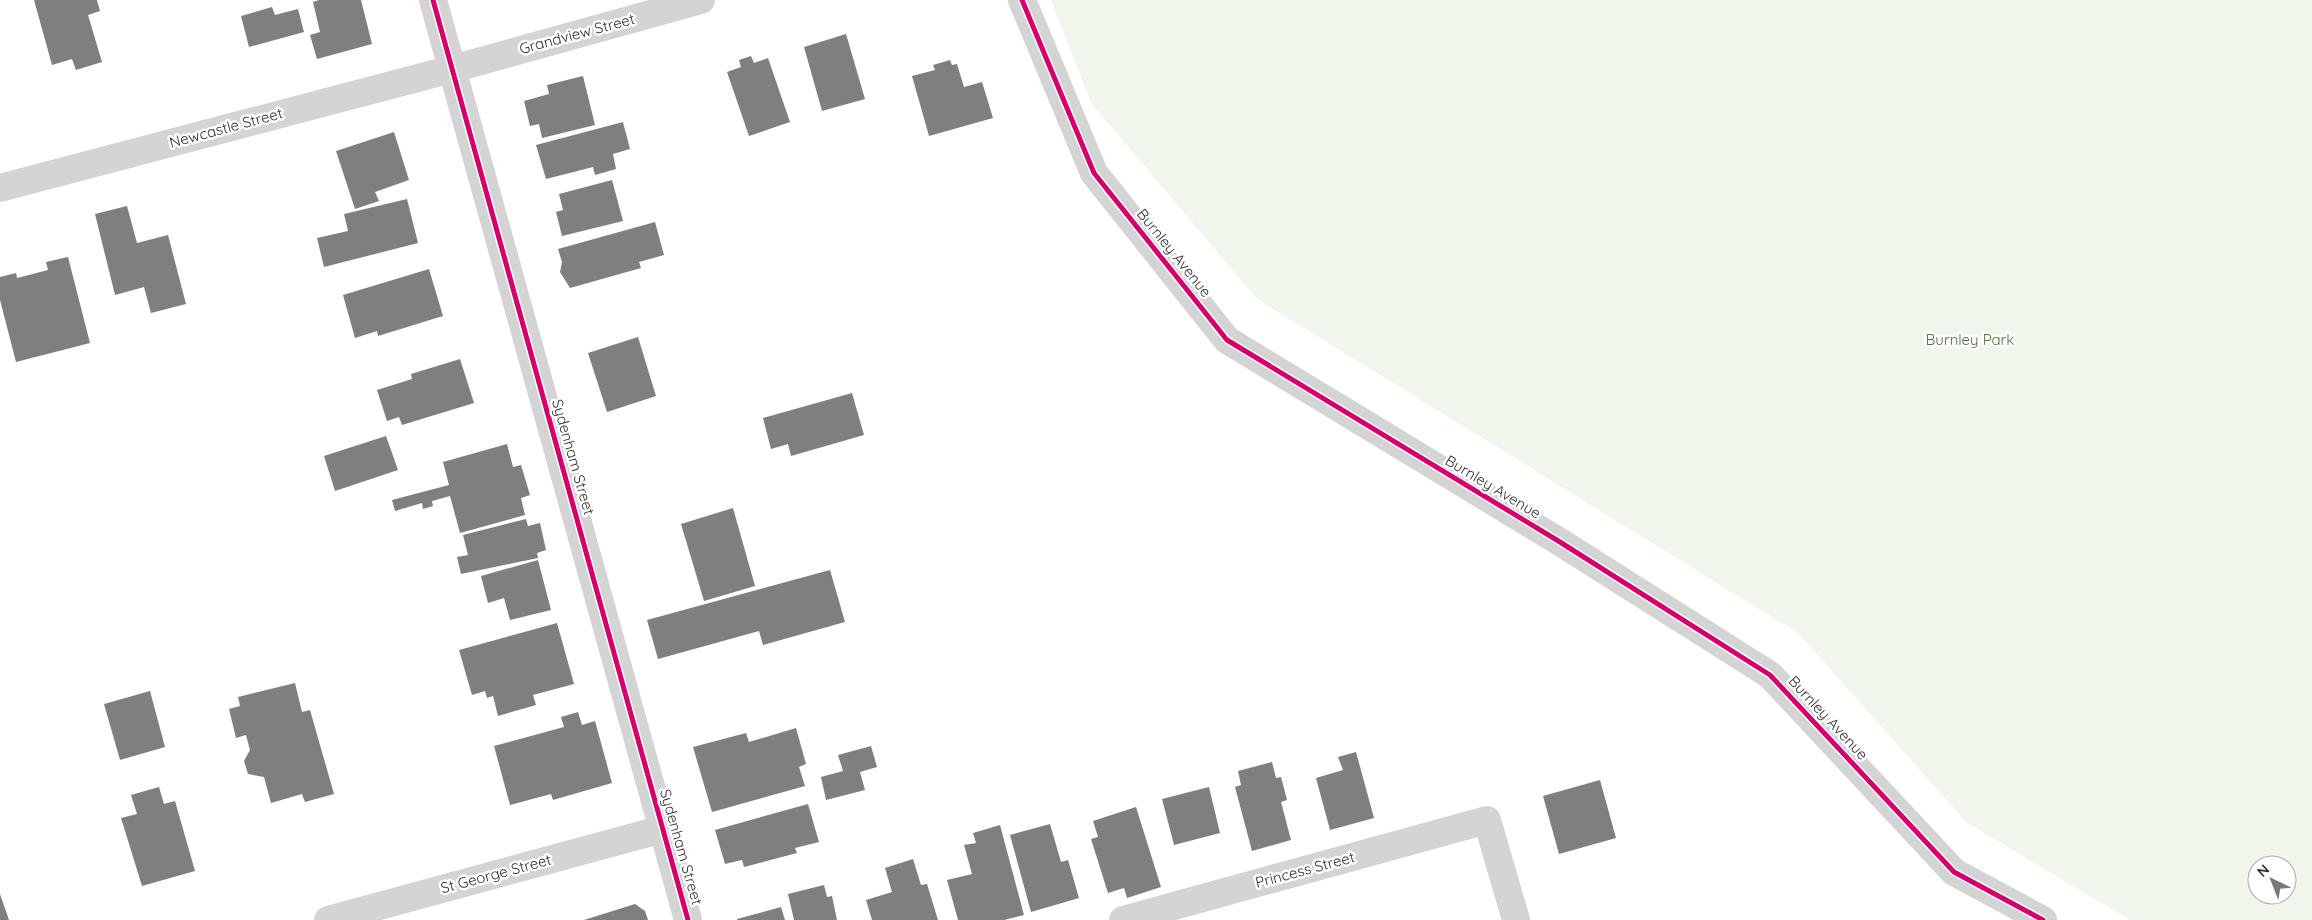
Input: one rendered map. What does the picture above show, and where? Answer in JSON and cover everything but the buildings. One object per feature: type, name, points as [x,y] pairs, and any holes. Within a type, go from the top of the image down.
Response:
[{"type":"street","name":"Sydenham Street","points":[[433,0],[688,920]]},
{"type":"street","name":"Grandview Street","points":[[452,69],[701,0]]},
{"type":"street","name":"Burnley Avenue","points":[[1022,0],[1094,173],[1227,340],[1560,542],[1770,675],[1954,872],[2043,920]]},
{"type":"street","name":"Newcastle Street","points":[[0,188],[452,69]]},
{"type":"street","name":"Princess Street","points":[[1123,920],[1487,820],[1516,920]]},
{"type":"street","name":"St George Street","points":[[328,920],[663,829]]},
{"type":"green space","name":"Burnley Park","points":[[1051,0],[2312,0],[2312,920],[2130,920],[1966,822],[1798,633],[1257,299],[1091,103]]},
{"type":"cycle path","points":[[433,0],[688,920]]},
{"type":"cycle path","points":[[1022,0],[1094,173],[1227,340],[1560,542],[1770,675],[1954,872],[2043,920]]}]
